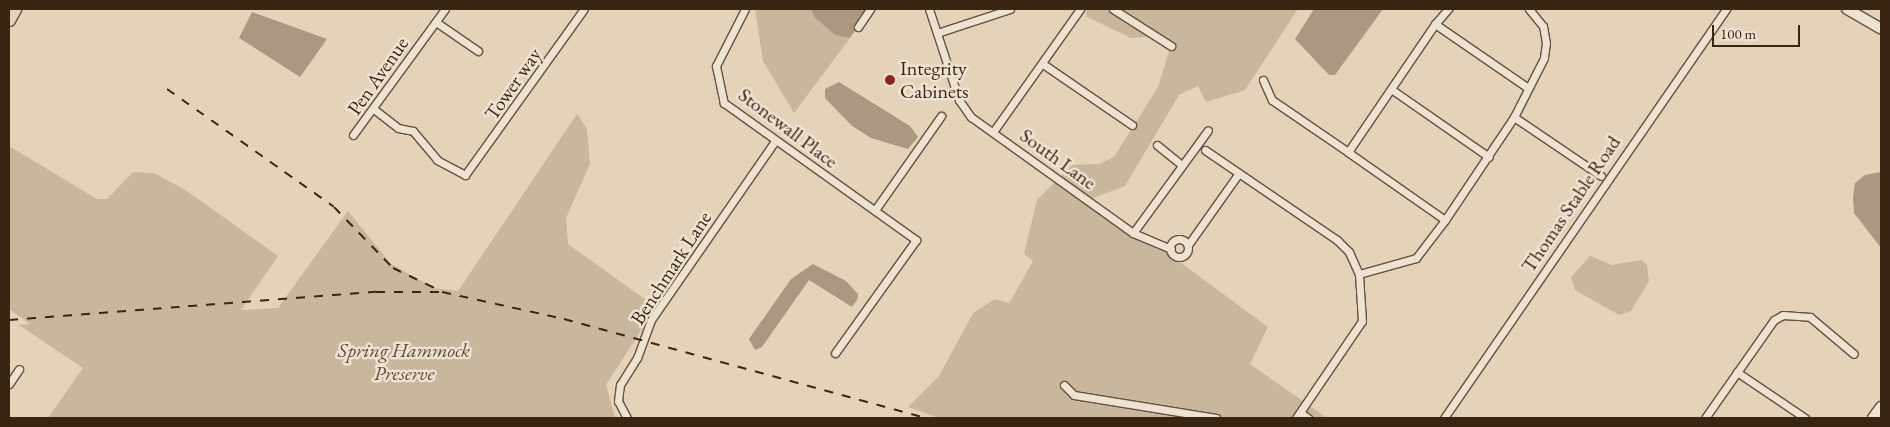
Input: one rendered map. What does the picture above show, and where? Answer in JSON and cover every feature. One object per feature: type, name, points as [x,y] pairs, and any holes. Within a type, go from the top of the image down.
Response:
[{"type":"main road","points":[[9,20],[15,9]]},
{"type":"main road","points":[[1847,9],[1881,29]]},
{"type":"main road","points":[[1873,418],[1881,407]]},
{"type":"street","name":"Pen Avenue","points":[[353,134],[374,110],[445,9]]},
{"type":"street","name":"Tower way","points":[[374,110],[398,128],[413,131],[437,160],[465,175],[584,9]]},
{"type":"street","name":"Stonewall Place","points":[[744,9],[718,54],[719,93],[735,114],[916,240],[835,353]]},
{"type":"street","points":[[858,27],[870,9]]},
{"type":"street","points":[[929,9],[937,33],[1010,9]]},
{"type":"street","points":[[993,132],[1043,64],[1080,9]]},
{"type":"street","points":[[1113,9],[1170,46]]},
{"type":"street","points":[[1348,152],[1435,24],[1448,9]]},
{"type":"street","points":[[1359,274],[1416,258],[1489,157],[1514,117],[1544,58],[1546,43],[1543,26],[1529,9]]},
{"type":"street","name":"Thomas Stable Road","points":[[1444,418],[1726,9]]},
{"type":"street","points":[[436,22],[478,51]]},
{"type":"street","points":[[1435,24],[1528,88]]},
{"type":"street","name":"South Lane","points":[[937,33],[964,110],[1133,233],[1170,249]]},
{"type":"street","points":[[1043,64],[1132,125]]},
{"type":"street","points":[[1263,80],[1272,100],[1445,220]]},
{"type":"street","points":[[1392,89],[1489,157]]},
{"type":"street","points":[[875,210],[941,116]]},
{"type":"street","points":[[1514,117],[1601,176]]},
{"type":"street","points":[[1133,233],[1208,130]]},
{"type":"street","name":"Benchmark Lane","points":[[627,418],[618,401],[620,386],[637,358],[651,320],[775,141]]},
{"type":"street","points":[[1157,145],[1182,165]]},
{"type":"street","points":[[1205,150],[1337,240],[1349,252],[1359,274],[1362,321],[1299,416],[1308,418]]},
{"type":"street","points":[[1188,245],[1176,240],[1170,249],[1182,257],[1188,245],[1239,173]]},
{"type":"street","points":[[1705,418],[1774,320],[1792,313],[1810,317],[1854,354]]},
{"type":"street","points":[[9,384],[19,369]]},
{"type":"street","points":[[1738,372],[1805,418]]},
{"type":"street","points":[[1064,385],[1074,395],[1216,418]]},
{"type":"green space","points":[[755,9],[811,9],[814,17],[835,35],[850,38],[794,113],[763,61]]},
{"type":"green space","points":[[1086,9],[1298,9],[1245,90],[1206,102],[1198,86],[1179,95],[1125,186],[1093,198],[1101,217],[1146,237],[1268,327],[1250,364],[1327,418],[939,418],[908,407],[939,376],[973,313],[995,299],[1009,303],[1033,261],[1024,254],[1037,200],[1072,165],[1099,164],[1114,157],[1158,87],[1171,45],[1160,36],[1131,38],[1087,17]]},
{"type":"green space","name":"Spring Hammock Preserve","points":[[577,114],[587,129],[590,164],[566,218],[568,244],[656,307],[606,385],[615,418],[48,418],[83,368],[19,325],[30,324],[9,309],[9,146],[97,199],[107,199],[133,172],[154,173],[187,191],[278,256],[241,310],[278,308],[348,211],[391,264],[434,288],[458,291]]},
{"type":"green space","points":[[1590,256],[1612,265],[1642,260],[1647,265],[1649,281],[1631,311],[1619,315],[1575,290],[1571,277]]},
{"type":"shaded area","points":[[811,9],[870,9],[850,38],[835,35],[814,17]]},
{"type":"shaded area","points":[[1314,9],[1383,9],[1335,75],[1329,75],[1295,39]]},
{"type":"shaded area","points":[[252,12],[327,39],[300,77],[239,38]]},
{"type":"shaded area","points":[[839,82],[910,126],[918,137],[908,149],[871,138],[852,126],[825,98],[825,89]]},
{"type":"shaded area","points":[[1881,172],[1881,248],[1854,213],[1853,197],[1855,183],[1865,175]]},
{"type":"shaded area","points":[[813,264],[846,281],[858,294],[857,300],[852,307],[809,280],[762,347],[755,350],[749,339],[791,279]]},
{"type":"railway","points":[[167,89],[334,207],[393,268],[439,290]]},
{"type":"railway","points":[[9,320],[376,292],[442,292],[564,319],[925,418]]},
{"type":"place","name":"Integrity Cabinets","points":[[890,80]]}]
